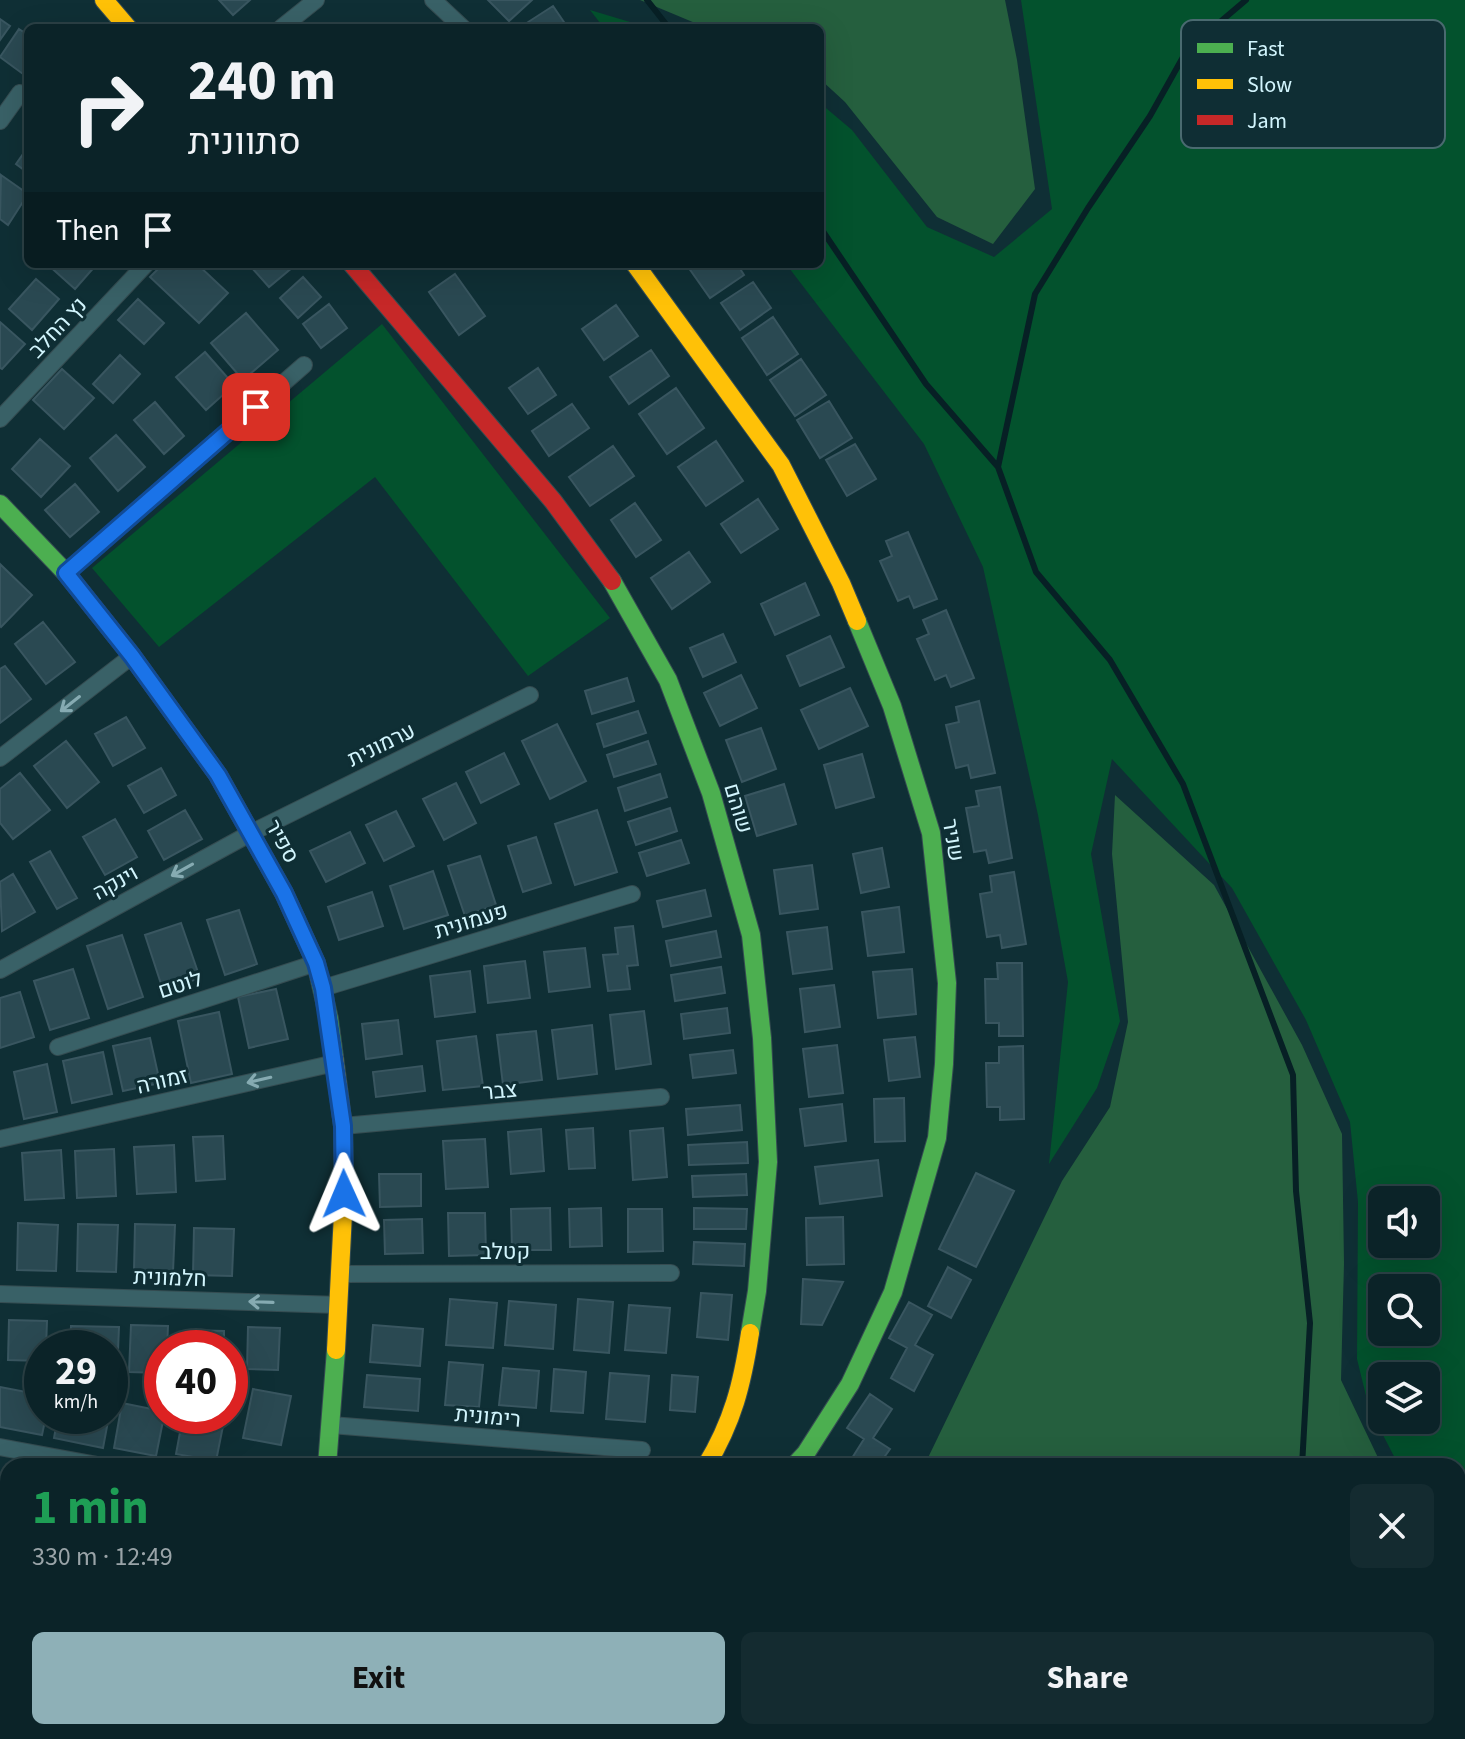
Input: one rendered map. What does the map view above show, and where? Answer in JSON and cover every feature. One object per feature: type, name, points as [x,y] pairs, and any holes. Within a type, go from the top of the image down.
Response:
[{"type":"street","points":[[104,0],[125,24]]},
{"type":"street","points":[[286,24],[316,0]]},
{"type":"street","points":[[433,0],[459,24]]},
{"type":"street","points":[[0,121],[20,93]]},
{"type":"street","name":"נץ החלב","points":[[0,419],[142,268]]},
{"type":"street","name":"שוהם","points":[[355,268],[553,501],[614,584],[668,680],[711,793],[751,935],[762,1038],[768,1162],[757,1291],[742,1386],[722,1439],[711,1458]]},
{"type":"street","name":"שניר","points":[[638,268],[781,465],[841,583],[892,706],[931,833],[947,983],[937,1138],[893,1292],[850,1384],[801,1458]]},
{"type":"street","points":[[66,573],[304,365]]},
{"type":"street","name":"ספיר","points":[[3,515],[66,573],[132,656],[218,775],[284,893],[316,963],[323,988],[343,1126],[344,1194],[339,1305],[328,1458]]},
{"type":"street","points":[[0,758],[132,656]]},
{"type":"street","name":"ערמונית","points":[[251,833],[530,695]]},
{"type":"street","name":"וינקה","points":[[0,970],[251,833]]},
{"type":"street","name":"פעמונית","points":[[323,988],[632,894]]},
{"type":"street","name":"לוטם","points":[[58,1047],[316,963]]},
{"type":"street","name":"זמורה","points":[[0,1139],[335,1063]]},
{"type":"street","name":"צבר","points":[[343,1126],[661,1097]]},
{"type":"street","name":"קטלב","points":[[340,1274],[671,1273]]},
{"type":"street","name":"חלמונית","points":[[0,1294],[339,1305]]},
{"type":"street","name":"רימונית","points":[[331,1425],[642,1450]]},
{"type":"street","points":[[0,1447],[60,1458]]},
{"type":"green space","points":[[640,0],[1005,0],[1017,60],[1035,189],[993,244],[937,217],[845,102],[824,83],[824,24],[697,24]]},
{"type":"green space","points":[[1021,0],[1465,0],[1465,1458],[1395,1458],[1382,1434],[1440,1434],[1440,1362],[1368,1362],[1368,1404],[1357,1359],[1358,1202],[1350,1122],[1306,1020],[1232,888],[1112,759],[1091,854],[1120,1021],[1097,1088],[1049,1164],[1068,982],[1038,815],[983,567],[924,444],[789,268],[824,268],[824,106],[852,130],[927,227],[994,257],[1052,209]]},
{"type":"green space","points":[[590,10],[637,24],[601,24]]},
{"type":"green space","points":[[382,324],[610,618],[528,676],[375,477],[159,647],[92,568]]},
{"type":"green space","points":[[1115,795],[1214,885],[1302,1045],[1342,1134],[1344,1263],[1341,1380],[1378,1458],[928,1458],[1062,1181],[1110,1107],[1128,1022],[1112,854]]},
{"type":"building","points":[[219,0],[250,0],[233,15]]},
{"type":"building","points":[[488,0],[532,0],[509,21]]},
{"type":"building","points":[[553,6],[565,24],[525,24]]},
{"type":"building","points":[[0,19],[10,26],[0,40]]},
{"type":"building","points":[[19,29],[24,32],[23,74],[0,57]]},
{"type":"building","points":[[24,153],[24,170],[16,164]]},
{"type":"building","points":[[1,175],[24,191],[24,200],[8,225],[0,219]]},
{"type":"building","points":[[51,268],[93,268],[75,289]]},
{"type":"building","points":[[159,268],[201,268],[228,293],[199,323],[150,277]]},
{"type":"building","points":[[252,268],[292,268],[269,287]]},
{"type":"building","points":[[689,268],[740,268],[744,275],[710,298]]},
{"type":"building","points":[[455,274],[485,316],[459,335],[429,292]]},
{"type":"building","points":[[303,277],[321,297],[298,318],[280,298]]},
{"type":"building","points":[[36,279],[59,299],[32,330],[9,309]]},
{"type":"building","points":[[753,282],[771,308],[740,330],[721,303]]},
{"type":"building","points":[[138,299],[164,323],[144,344],[118,320]]},
{"type":"building","points":[[329,304],[347,328],[321,348],[303,324]]},
{"type":"building","points":[[616,305],[638,336],[604,360],[582,329]]},
{"type":"building","points":[[246,313],[278,350],[243,380],[211,343]]},
{"type":"building","points":[[773,317],[798,354],[767,375],[742,338]]},
{"type":"building","points":[[0,322],[25,344],[2,369],[0,368]]},
{"type":"building","points":[[651,350],[669,376],[629,404],[610,377]]},
{"type":"building","points":[[205,352],[234,385],[206,410],[176,377]]},
{"type":"building","points":[[120,355],[140,374],[113,403],[93,384]]},
{"type":"building","points":[[801,359],[826,395],[795,416],[770,380]]},
{"type":"building","points":[[538,368],[556,395],[528,414],[509,388]]},
{"type":"building","points":[[62,369],[94,398],[64,429],[33,400]]},
{"type":"building","points":[[676,388],[704,428],[667,454],[639,414]]},
{"type":"building","points":[[829,401],[852,438],[820,458],[797,420]]},
{"type":"building","points":[[155,402],[184,436],[164,454],[134,420]]},
{"type":"building","points":[[572,404],[589,428],[549,456],[532,431]]},
{"type":"building","points":[[116,435],[145,467],[118,491],[90,458]]},
{"type":"building","points":[[40,439],[70,466],[41,497],[12,469]]},
{"type":"building","points":[[716,441],[743,481],[706,506],[678,467]]},
{"type":"building","points":[[855,444],[876,479],[847,496],[826,460]]},
{"type":"building","points":[[613,446],[634,476],[590,506],[569,477]]},
{"type":"building","points":[[75,484],[99,512],[70,537],[45,510]]},
{"type":"building","points":[[758,499],[778,529],[741,553],[721,524]]},
{"type":"building","points":[[635,503],[661,540],[636,557],[611,520]]},
{"type":"building","points":[[908,532],[937,599],[914,608],[909,596],[898,601],[880,561],[892,556],[886,541]]},
{"type":"building","points":[[689,552],[710,582],[672,609],[651,578]]},
{"type":"building","points":[[0,564],[32,595],[1,627],[0,626]]},
{"type":"building","points":[[805,583],[819,615],[775,635],[761,604]]},
{"type":"building","points":[[946,610],[974,678],[951,687],[946,675],[935,680],[917,639],[929,634],[923,620]]},
{"type":"building","points":[[43,622],[75,662],[46,684],[15,644]]},
{"type":"building","points":[[723,634],[736,662],[703,677],[690,648]]},
{"type":"building","points":[[830,636],[844,667],[800,686],[787,656]]},
{"type":"building","points":[[5,666],[31,699],[0,723],[0,669]]},
{"type":"building","points":[[741,675],[757,708],[720,726],[704,693]]},
{"type":"building","points":[[627,678],[634,701],[592,714],[585,691]]},
{"type":"building","points":[[850,688],[868,726],[819,749],[801,710]]},
{"type":"building","points":[[979,701],[995,773],[971,778],[968,765],[956,768],[946,725],[959,722],[956,707]]},
{"type":"building","points":[[638,711],[646,733],[604,747],[597,724]]},
{"type":"building","points":[[126,717],[145,748],[113,766],[95,734]]},
{"type":"building","points":[[557,724],[586,781],[550,799],[522,741]]},
{"type":"building","points":[[761,728],[776,769],[742,782],[726,740]]},
{"type":"building","points":[[66,741],[99,782],[67,808],[34,766]]},
{"type":"building","points":[[648,741],[656,764],[614,777],[607,755]]},
{"type":"building","points":[[504,753],[519,784],[481,803],[466,772]]},
{"type":"building","points":[[862,754],[874,797],[836,808],[824,765]]},
{"type":"building","points":[[161,768],[176,795],[144,813],[128,786]]},
{"type":"building","points":[[20,773],[50,810],[13,839],[0,823],[0,789]]},
{"type":"building","points":[[660,774],[667,797],[625,811],[618,788]]},
{"type":"building","points":[[456,783],[476,823],[444,840],[423,799]]},
{"type":"building","points":[[784,784],[796,824],[757,836],[745,796]]},
{"type":"building","points":[[1000,787],[1012,858],[989,863],[986,850],[974,852],[966,808],[979,806],[976,791]]},
{"type":"building","points":[[670,808],[677,831],[636,845],[628,822]]},
{"type":"building","points":[[185,810],[202,839],[164,860],[148,831]]},
{"type":"building","points":[[597,810],[617,872],[575,885],[555,824]]},
{"type":"building","points":[[396,811],[414,846],[384,861],[366,825]]},
{"type":"building","points":[[115,819],[137,857],[105,875],[83,837]]},
{"type":"building","points":[[350,832],[365,863],[326,882],[310,851]]},
{"type":"building","points":[[536,837],[551,883],[523,892],[508,846]]},
{"type":"building","points":[[681,840],[689,863],[647,876],[639,853]]},
{"type":"building","points":[[882,848],[889,887],[861,893],[853,854]]},
{"type":"building","points":[[50,851],[77,898],[57,909],[30,862]]},
{"type":"building","points":[[480,856],[496,905],[465,916],[448,866]]},
{"type":"building","points":[[812,865],[818,909],[780,914],[774,870]]},
{"type":"building","points":[[433,871],[448,915],[404,929],[390,886]]},
{"type":"building","points":[[1014,872],[1026,944],[1002,948],[1000,935],[987,937],[980,894],[992,892],[990,876]]},
{"type":"building","points":[[13,874],[35,912],[2,931],[0,882]]},
{"type":"building","points":[[705,890],[711,916],[663,927],[657,901]]},
{"type":"building","points":[[372,892],[383,926],[339,940],[328,907]]},
{"type":"building","points":[[899,907],[904,952],[868,956],[862,912]]},
{"type":"building","points":[[239,910],[257,964],[225,975],[207,920]]},
{"type":"building","points":[[181,923],[200,978],[163,990],[145,935]]},
{"type":"building","points":[[633,926],[638,965],[627,966],[630,989],[608,991],[603,955],[618,954],[615,928]]},
{"type":"building","points":[[827,927],[832,969],[793,974],[787,932]]},
{"type":"building","points":[[716,931],[721,957],[671,966],[666,941]]},
{"type":"building","points":[[122,935],[143,997],[108,1009],[87,946]]},
{"type":"building","points":[[585,948],[590,987],[549,992],[544,952]]},
{"type":"building","points":[[525,961],[530,998],[488,1003],[484,966]]},
{"type":"building","points":[[997,963],[1022,963],[1023,1036],[999,1036],[999,1023],[986,1023],[985,979],[998,979]]},
{"type":"building","points":[[721,967],[725,993],[675,1001],[671,975]]},
{"type":"building","points":[[73,969],[89,1018],[50,1030],[34,981]]},
{"type":"building","points":[[912,969],[916,1014],[878,1018],[873,972]]},
{"type":"building","points":[[470,971],[475,1012],[435,1017],[430,976]]},
{"type":"building","points":[[834,985],[840,1027],[805,1032],[800,989]]},
{"type":"building","points":[[276,989],[288,1039],[249,1048],[238,997]]},
{"type":"building","points":[[20,992],[34,1037],[0,1048],[0,998]]},
{"type":"building","points":[[727,1008],[730,1033],[684,1039],[681,1014]]},
{"type":"building","points":[[644,1011],[651,1064],[616,1069],[610,1015]]},
{"type":"building","points":[[219,1012],[232,1074],[191,1083],[178,1021]]},
{"type":"building","points":[[398,1020],[402,1054],[366,1059],[362,1024]]},
{"type":"building","points":[[592,1025],[597,1074],[558,1079],[552,1030]]},
{"type":"building","points":[[536,1031],[542,1080],[503,1085],[497,1035]]},
{"type":"building","points":[[476,1036],[483,1086],[443,1090],[437,1041]]},
{"type":"building","points":[[915,1037],[920,1077],[889,1081],[884,1040]]},
{"type":"building","points":[[150,1038],[160,1083],[123,1091],[113,1046]]},
{"type":"building","points":[[837,1045],[843,1093],[809,1097],[803,1049]]},
{"type":"building","points":[[1023,1046],[1024,1119],[1000,1120],[1000,1107],[987,1107],[986,1063],[999,1063],[999,1047]]},
{"type":"building","points":[[733,1050],[736,1073],[693,1078],[690,1055]]},
{"type":"building","points":[[103,1052],[112,1094],[72,1103],[63,1061]]},
{"type":"building","points":[[47,1064],[57,1112],[24,1119],[14,1072]]},
{"type":"building","points":[[422,1066],[425,1091],[376,1097],[373,1072]]},
{"type":"building","points":[[904,1098],[905,1141],[875,1142],[874,1099]]},
{"type":"building","points":[[842,1104],[846,1141],[805,1146],[800,1109]]},
{"type":"building","points":[[740,1105],[742,1130],[688,1135],[686,1109]]},
{"type":"building","points":[[593,1128],[595,1168],[569,1169],[566,1130]]},
{"type":"building","points":[[663,1128],[667,1177],[633,1180],[630,1131]]},
{"type":"building","points":[[541,1129],[544,1171],[511,1174],[508,1132]]},
{"type":"building","points":[[223,1136],[225,1179],[196,1181],[193,1137]]},
{"type":"building","points":[[485,1139],[488,1187],[446,1189],[443,1141]]},
{"type":"building","points":[[747,1142],[748,1163],[689,1165],[688,1145]]},
{"type":"building","points":[[174,1145],[176,1192],[137,1194],[134,1147]]},
{"type":"building","points":[[114,1149],[116,1196],[77,1198],[75,1151]]},
{"type":"building","points":[[61,1150],[64,1198],[25,1200],[22,1153]]},
{"type":"building","points":[[878,1160],[882,1196],[820,1204],[815,1167]]},
{"type":"building","points":[[976,1173],[1014,1191],[976,1267],[939,1249]]},
{"type":"building","points":[[379,1174],[421,1174],[421,1206],[380,1207]]},
{"type":"building","points":[[746,1174],[747,1195],[693,1197],[692,1176]]},
{"type":"building","points":[[550,1208],[551,1250],[512,1250],[511,1209]]},
{"type":"building","points":[[601,1208],[602,1246],[570,1247],[569,1209]]},
{"type":"building","points":[[694,1208],[747,1209],[746,1229],[694,1229]]},
{"type":"building","points":[[628,1209],[662,1209],[663,1251],[628,1252]]},
{"type":"building","points":[[448,1213],[485,1213],[486,1255],[449,1256]]},
{"type":"building","points":[[843,1217],[844,1264],[807,1265],[806,1218]]},
{"type":"building","points":[[422,1219],[423,1253],[385,1254],[384,1220]]},
{"type":"building","points":[[18,1223],[58,1225],[56,1271],[17,1270]]},
{"type":"building","points":[[78,1224],[118,1225],[116,1272],[77,1271]]},
{"type":"building","points":[[135,1224],[175,1225],[173,1272],[134,1271]]},
{"type":"building","points":[[194,1228],[234,1229],[232,1276],[193,1275]]},
{"type":"building","points":[[694,1242],[745,1244],[744,1266],[693,1264]]},
{"type":"building","points":[[948,1267],[971,1280],[951,1318],[928,1306]]},
{"type":"building","points":[[803,1279],[843,1282],[822,1325],[801,1324]]},
{"type":"building","points":[[701,1293],[732,1295],[728,1340],[697,1337]]},
{"type":"building","points":[[450,1299],[497,1303],[493,1348],[446,1345]]},
{"type":"building","points":[[578,1299],[613,1302],[609,1353],[574,1350]]},
{"type":"building","points":[[509,1301],[556,1305],[553,1349],[505,1345]]},
{"type":"building","points":[[909,1302],[932,1315],[915,1345],[933,1355],[914,1391],[891,1378],[907,1348],[889,1338]]},
{"type":"building","points":[[629,1305],[670,1308],[666,1353],[625,1350]]},
{"type":"building","points":[[9,1320],[47,1321],[47,1330],[24,1330],[24,1360],[8,1360]]},
{"type":"building","points":[[131,1325],[168,1326],[168,1330],[144,1330],[144,1372],[129,1372]]},
{"type":"building","points":[[373,1325],[423,1329],[420,1366],[370,1362]]},
{"type":"building","points":[[71,1326],[119,1327],[119,1330],[71,1330]]},
{"type":"building","points":[[248,1327],[280,1328],[278,1370],[248,1369]]},
{"type":"building","points":[[449,1362],[483,1365],[479,1407],[445,1405]]},
{"type":"building","points":[[503,1368],[539,1371],[536,1408],[499,1405]]},
{"type":"building","points":[[554,1369],[586,1372],[583,1413],[551,1411]]},
{"type":"building","points":[[610,1373],[649,1376],[645,1422],[606,1419]]},
{"type":"building","points":[[367,1375],[420,1379],[418,1411],[364,1407]]},
{"type":"building","points":[[672,1375],[698,1377],[695,1412],[670,1410]]},
{"type":"building","points":[[0,1387],[24,1392],[24,1432],[0,1427]]},
{"type":"building","points":[[253,1389],[291,1396],[281,1445],[243,1438],[244,1434],[248,1434]]},
{"type":"building","points":[[870,1394],[892,1409],[873,1438],[890,1449],[884,1458],[852,1458],[864,1439],[847,1428]]},
{"type":"building","points":[[128,1404],[144,1407],[144,1434],[160,1434],[156,1456],[114,1448],[116,1434],[128,1434]]},
{"type":"building","points":[[55,1434],[106,1434],[103,1448],[54,1438]]},
{"type":"building","points":[[180,1434],[221,1434],[217,1458],[176,1454]]},
{"type":"waterway","points":[[647,0],[666,24]]},
{"type":"waterway","points":[[1222,20],[1246,0]]},
{"type":"waterway","points":[[998,467],[1035,294],[1150,116],[1181,61]]},
{"type":"waterway","points":[[824,233],[926,384],[998,467],[1036,572],[1110,660],[1183,784],[1293,1075],[1296,1191],[1310,1323],[1302,1458]]},
{"type":"traffic: fast","points":[[0,504],[66,573],[132,656],[218,775],[284,893],[316,963],[334,1057]]},
{"type":"traffic: fast","points":[[612,581],[668,680],[711,793],[751,935],[762,1038],[768,1162],[757,1291],[750,1333]]},
{"type":"traffic: fast","points":[[801,1458],[850,1384],[893,1292],[937,1138],[944,1064],[947,983],[931,833],[892,706],[857,621]]},
{"type":"traffic: fast","points":[[328,1458],[336,1350]]},
{"type":"traffic: slow","points":[[104,0],[125,24]]},
{"type":"traffic: slow","points":[[638,268],[781,465],[857,621]]},
{"type":"traffic: slow","points":[[334,1057],[343,1126],[344,1194],[336,1350]]},
{"type":"traffic: slow","points":[[710,1458],[735,1402],[750,1333]]},
{"type":"traffic: jam","points":[[355,268],[553,501],[612,581]]},
{"type":"route","points":[[256,407],[66,573],[132,656],[218,775],[284,893],[316,963],[329,1019],[343,1126],[344,1194]]}]
